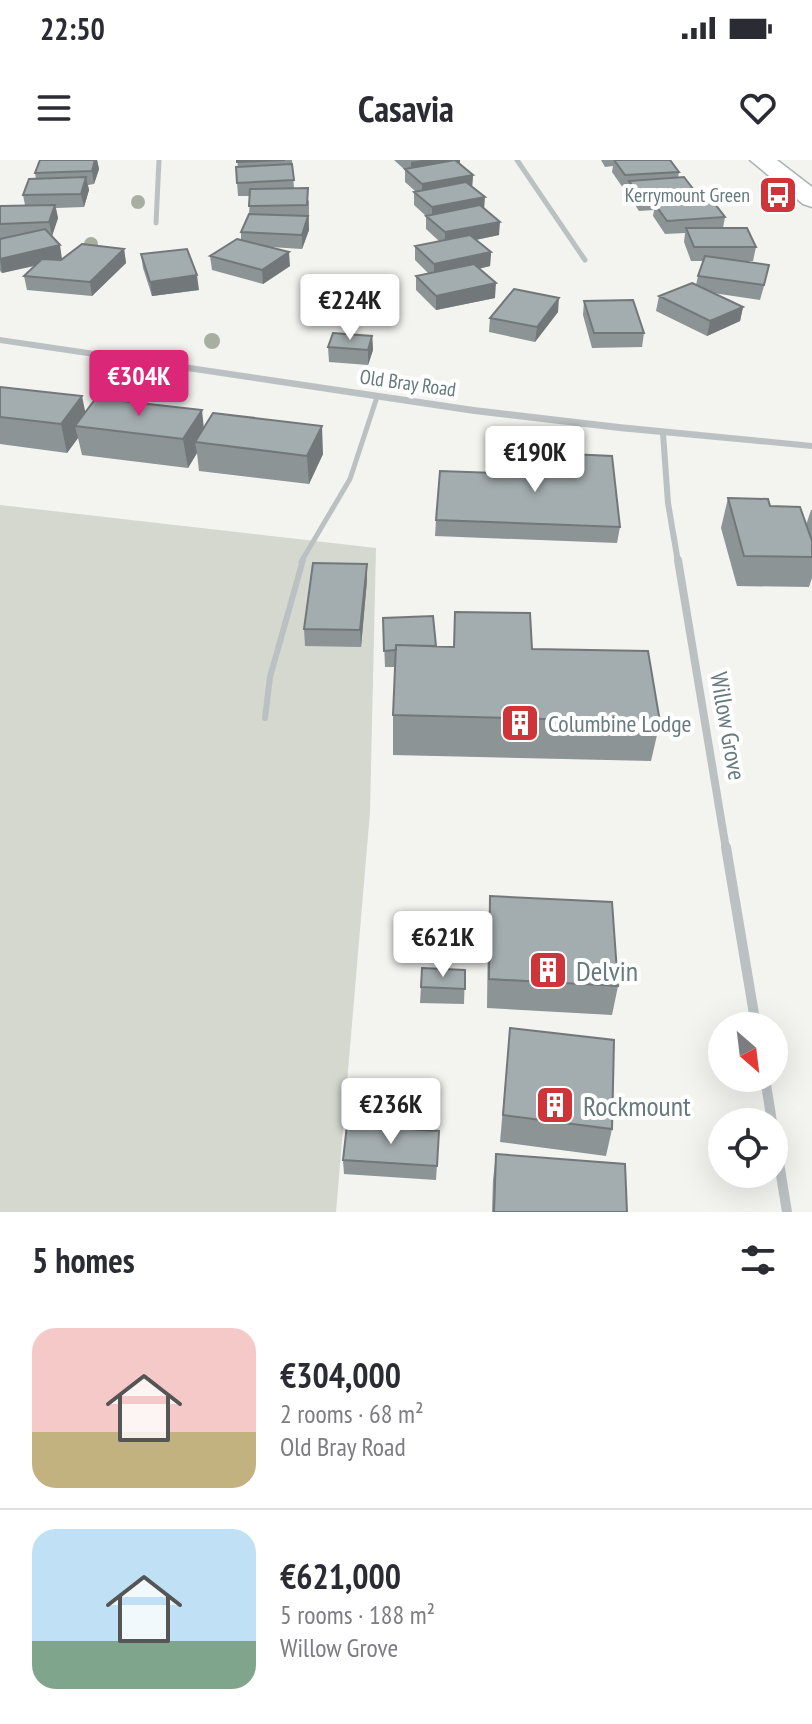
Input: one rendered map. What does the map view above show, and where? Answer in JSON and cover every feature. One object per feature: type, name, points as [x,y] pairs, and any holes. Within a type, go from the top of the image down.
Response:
[{"type":"main road","points":[[762,160],[812,199]]},
{"type":"street","points":[[156,223],[159,160]]},
{"type":"street","points":[[517,160],[585,260]]},
{"type":"street","name":"Old Bray Road","points":[[0,340],[377,397],[663,433],[812,446]]},
{"type":"street","name":"Willow Grove","points":[[663,433],[668,503],[754,1012]]},
{"type":"street","points":[[783,1188],[787,1212]]},
{"type":"lane","points":[[265,718],[270,677],[300,565],[350,479],[377,397]]},
{"type":"shaded area","points":[[0,505],[376,548],[370,812],[336,1212],[0,1212]]},
{"type":"building","points":[[40,160],[95,160],[92,171],[35,173]]},
{"type":"building","points":[[237,160],[285,160],[237,162]]},
{"type":"building","points":[[455,160],[473,175],[422,184],[405,169]]},
{"type":"building","points":[[614,160],[670,160],[679,172],[625,175]]},
{"type":"building","points":[[292,164],[294,180],[237,183],[236,167]]},
{"type":"building","points":[[86,177],[81,194],[23,195],[29,179]]},
{"type":"building","points":[[684,177],[697,194],[641,197],[629,181]]},
{"type":"building","points":[[466,182],[485,197],[432,207],[414,192]]},
{"type":"building","points":[[308,188],[307,205],[249,206],[250,189]]},
{"type":"building","points":[[711,199],[725,217],[667,221],[654,203]]},
{"type":"building","points":[[55,205],[49,222],[0,224],[0,206]]},
{"type":"building","points":[[480,205],[500,222],[445,232],[426,216]]},
{"type":"building","points":[[249,214],[308,216],[302,235],[241,232]]},
{"type":"building","points":[[686,228],[747,228],[756,247],[694,247]]},
{"type":"building","points":[[45,229],[60,245],[0,259],[0,239]]},
{"type":"building","points":[[470,235],[491,252],[434,264],[415,246]]},
{"type":"building","points":[[237,239],[289,252],[262,270],[210,256]]},
{"type":"building","points":[[82,244],[124,249],[90,282],[24,276],[42,259],[61,260]]},
{"type":"building","points":[[187,249],[197,275],[150,282],[141,254]]},
{"type":"building","points":[[705,256],[769,265],[764,285],[698,276]]},
{"type":"building","points":[[474,264],[496,283],[436,296],[416,276]]},
{"type":"building","points":[[692,283],[743,307],[710,321],[659,296]]},
{"type":"building","points":[[514,289],[559,298],[537,327],[490,318]]},
{"type":"building","points":[[633,300],[644,333],[594,333],[584,301]]},
{"type":"building","points":[[333,333],[372,336],[368,350],[328,347]]},
{"type":"building","points":[[0,387],[82,396],[61,424],[0,417]]},
{"type":"building","points":[[96,398],[202,410],[183,439],[75,426]]},
{"type":"building","points":[[213,413],[322,426],[307,456],[195,442]]},
{"type":"building","points":[[547,453],[612,456],[620,527],[436,520],[440,471],[547,475]]},
{"type":"building","points":[[728,498],[768,499],[770,506],[800,507],[812,541],[812,557],[744,556]]},
{"type":"building","points":[[313,563],[367,564],[360,630],[304,629]]},
{"type":"building","points":[[455,612],[530,613],[532,649],[648,651],[660,722],[393,715],[396,645],[454,647]]},
{"type":"building","points":[[433,616],[436,646],[396,645],[396,650],[384,651],[383,618]]},
{"type":"building","name":"Delvin","points":[[490,896],[612,902],[618,986],[489,979]]},
{"type":"building","points":[[422,968],[465,970],[465,989],[421,987]]},
{"type":"building","name":"Rockmount","points":[[510,1028],[614,1040],[612,1129],[503,1115]]},
{"type":"building","points":[[347,1125],[439,1131],[437,1166],[343,1160]]},
{"type":"building","points":[[496,1154],[625,1164],[627,1212],[494,1212]]},
{"type":"place","name":"Kerrymount Green","points":[[778,195]]},
{"type":"place","name":"Columbine Lodge","points":[[520,723]]},
{"type":"place","name":"Delvin","points":[[548,970]]},
{"type":"place","name":"Rockmount","points":[[555,1105]]}]
